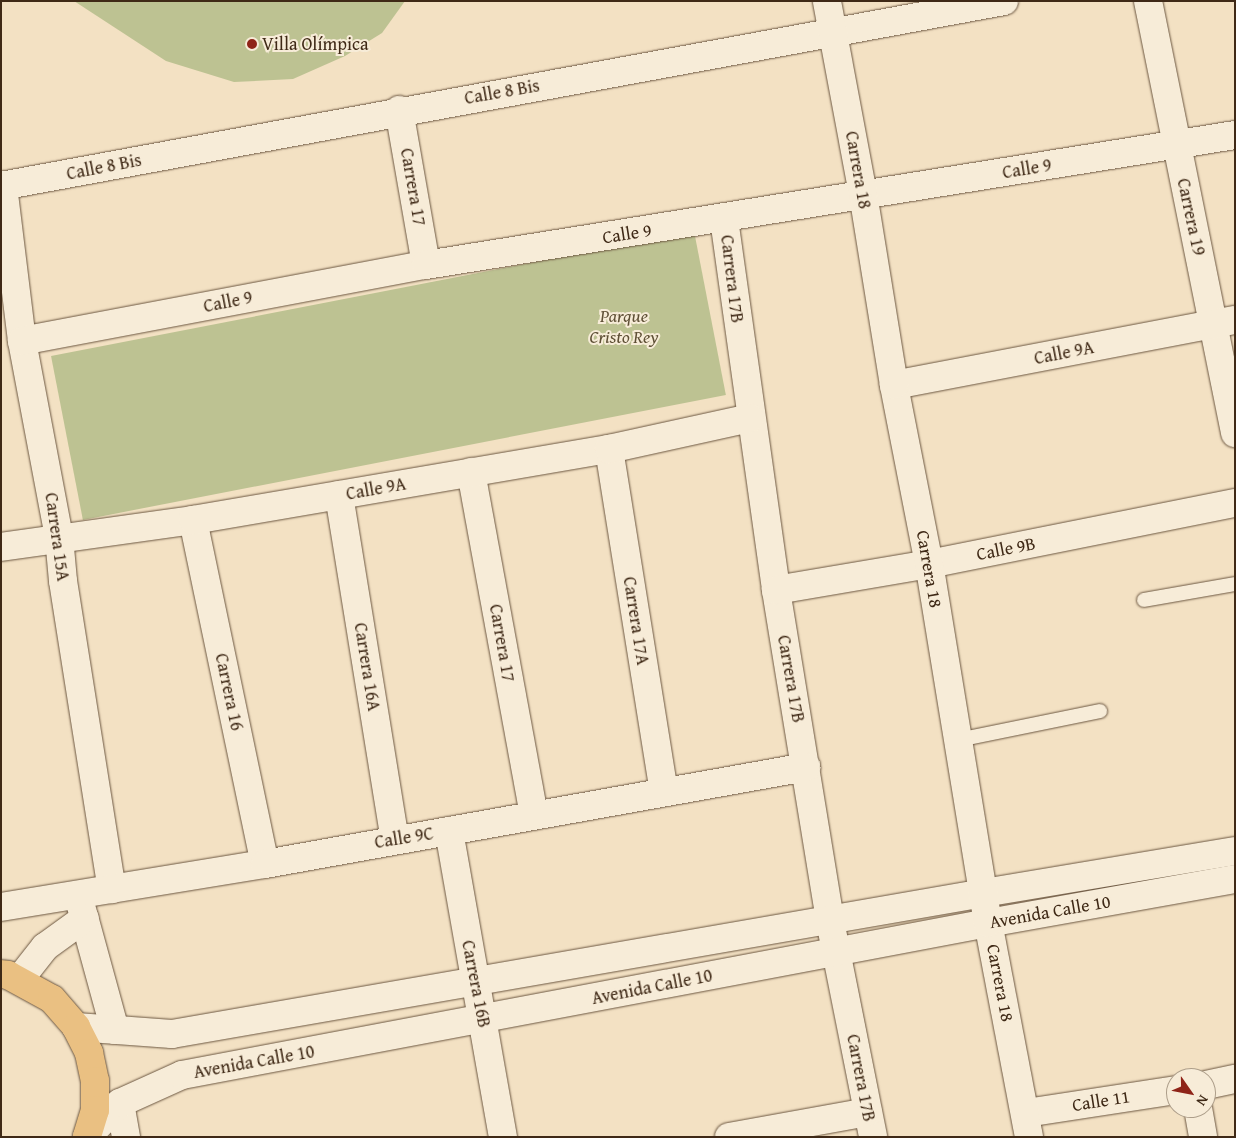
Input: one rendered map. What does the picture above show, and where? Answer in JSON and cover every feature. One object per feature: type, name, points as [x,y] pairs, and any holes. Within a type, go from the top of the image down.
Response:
[{"type":"highway","points":[[8,974],[52,999],[76,1027],[89,1053],[95,1081],[95,1110],[87,1137]]},
{"type":"street","name":"Carrera 18","points":[[827,1],[863,194],[894,385],[929,564],[988,923],[1027,1125]]},
{"type":"street","name":"Calle 8 Bis","points":[[2,186],[399,110],[1004,1]]},
{"type":"street","name":"Carrera 19","points":[[1148,1],[1177,146],[1224,322],[1235,433]]},
{"type":"street","name":"Carrera 17","points":[[399,110],[426,265]]},
{"type":"street","name":"Calle 9","points":[[22,341],[426,265],[1235,136]]},
{"type":"street","name":"Carrera 15A","points":[[2,186],[22,341],[59,537],[63,581],[112,889]]},
{"type":"street","name":"Carrera 17B","points":[[724,219],[750,418],[776,590],[830,921],[870,1124]]},
{"type":"street","name":"Calle 9A","points":[[894,385],[1224,322]]},
{"type":"street","name":"Calle 9A","points":[[1,547],[59,537],[193,520],[609,449],[750,418]]},
{"type":"street","name":"Carrera 17A","points":[[609,449],[664,792]]},
{"type":"street","name":"Carrera 17","points":[[471,472],[534,815]]},
{"type":"street","name":"Carrera 16A","points":[[339,495],[395,839]]},
{"type":"street","name":"Calle 9B","points":[[776,590],[929,564],[1235,503]]},
{"type":"street","name":"Carrera 16","points":[[193,520],[265,864]]},
{"type":"street","name":"Calle 9C","points":[[1,907],[81,906],[112,889],[265,864],[395,839],[806,767]]},
{"type":"street","name":"Carrera 16B","points":[[449,831],[503,1137]]},
{"type":"street","name":"Avenida Calle 10","points":[[76,1027],[172,1034],[1235,851]]},
{"type":"street","name":"Avenida Calle 10","points":[[87,1137],[120,1103],[182,1075],[482,1020],[836,950],[1235,880]]},
{"type":"street","points":[[8,974],[45,947],[81,906]]},
{"type":"street","points":[[81,906],[115,1030]]},
{"type":"street","points":[[172,1034],[182,1075]]},
{"type":"street","points":[[1216,1083],[1235,1079]]},
{"type":"street","name":"Calle 11","points":[[1027,1125],[1166,1092]]},
{"type":"street","points":[[120,1103],[126,1137]]},
{"type":"street","points":[[1199,1118],[1202,1137]]},
{"type":"street","points":[[729,1137],[870,1124]]},
{"type":"lane","points":[[1144,600],[1235,584]]},
{"type":"lane","points":[[958,740],[1100,711]]},
{"type":"green space","name":"Villa Olímpica","points":[[74,1],[405,1],[382,33],[345,56],[293,79],[234,82],[166,61]]},
{"type":"green space","name":"Parque Cristo Rey","points":[[694,231],[726,395],[83,520],[51,356]]},
{"type":"place","name":"Villa Olímpica","points":[[252,44]]}]
